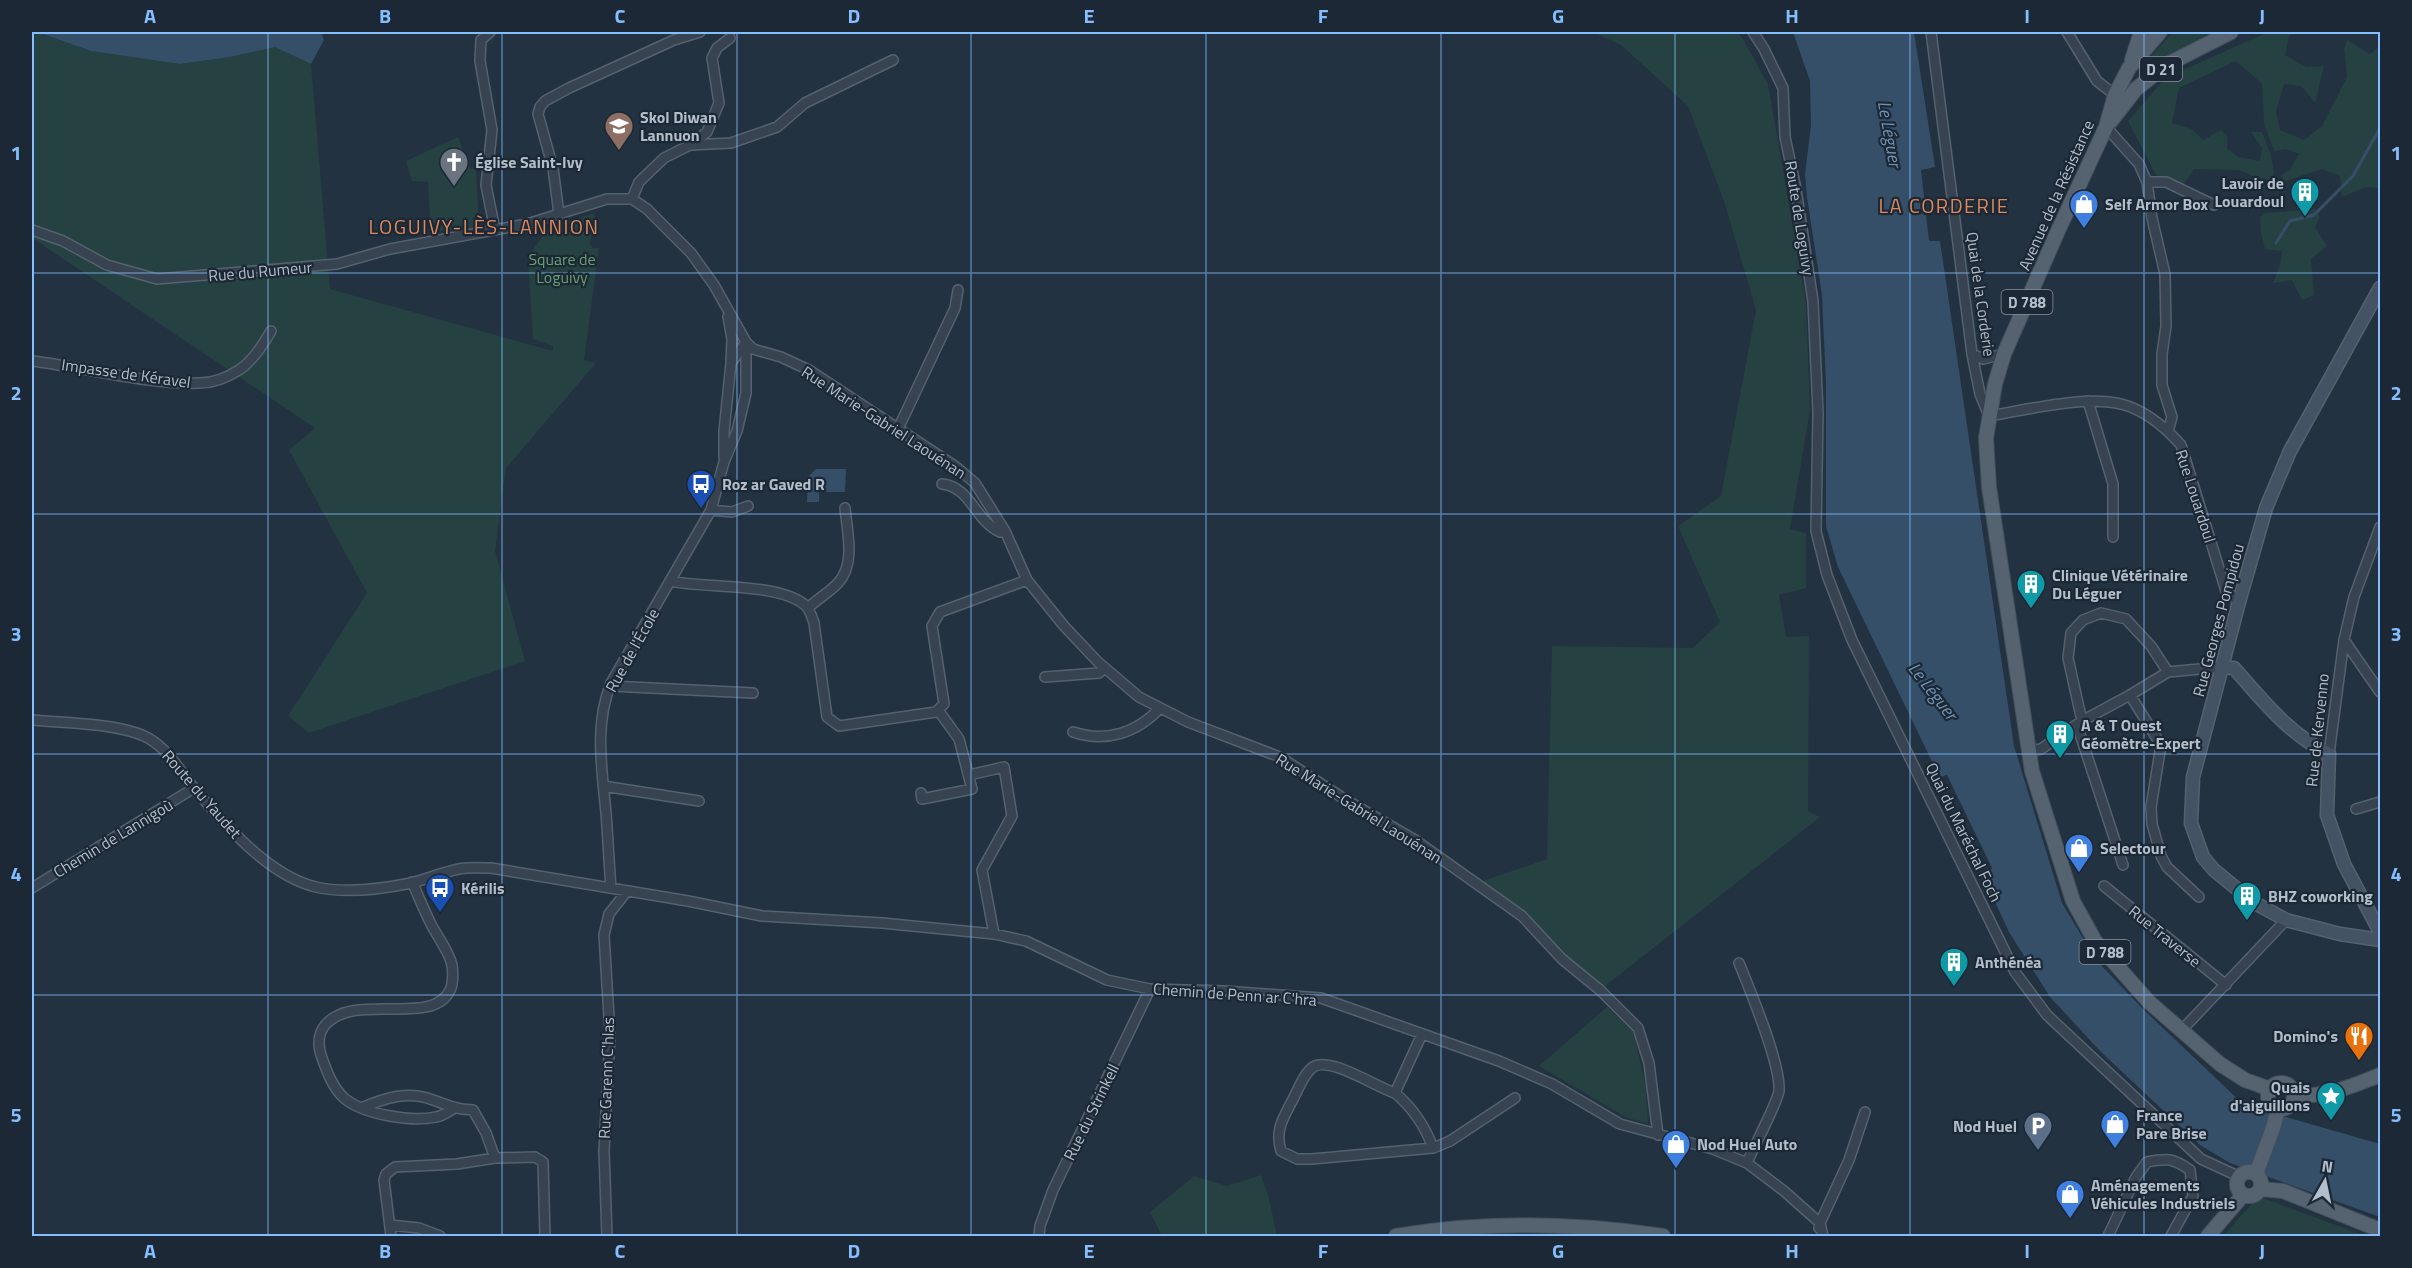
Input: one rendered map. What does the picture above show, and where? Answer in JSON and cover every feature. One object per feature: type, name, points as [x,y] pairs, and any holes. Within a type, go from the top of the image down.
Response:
[{"type":"main road","name":"D 21","points":[[2129,68],[2141,32]]},
{"type":"main road","name":"Avenue de la Résistance","points":[[2028,751],[1989,488],[1986,438],[1989,416],[2004,354],[2056,233],[2106,127],[2115,95],[2129,68],[2160,32]]},
{"type":"main road","name":"D 21","points":[[2106,127],[2136,89],[2166,65],[2231,32]]},
{"type":"main road","name":"Rue Georges Pompidou","points":[[2380,288],[2290,451],[2266,508],[2193,777],[2191,823],[2203,857],[2214,870],[2253,902],[2286,920],[2340,934],[2380,940]]},
{"type":"main road","points":[[2221,667],[2234,668],[2287,727],[2306,742],[2329,754]]},
{"type":"main road","name":"D 788","points":[[2028,751],[2045,814],[2073,901],[2095,941],[2149,1002],[2220,1065],[2245,1080],[2270,1089]]},
{"type":"main road","name":"Rue de Kervenno","points":[[2329,754],[2327,814],[2344,864],[2380,932]]},
{"type":"main road","points":[[2294,1095],[2308,1096],[2344,1089],[2380,1076]]},
{"type":"main road","points":[[2278,1111],[2268,1099],[2270,1089],[2278,1084],[2287,1084],[2294,1095]]},
{"type":"main road","points":[[2256,1173],[2278,1111],[2290,1106],[2294,1095]]},
{"type":"main road","points":[[2208,1236],[2243,1195],[2255,1195],[2260,1189],[2261,1180],[2256,1173],[2247,1172],[2240,1177],[2237,1185],[2243,1195]]},
{"type":"main road","points":[[2260,1189],[2283,1191],[2380,1230]]},
{"type":"main road","points":[[1396,1236],[1460,1229],[1528,1226],[1590,1228],[1663,1236]]},
{"type":"street","points":[[490,32],[481,40],[480,62],[492,130],[486,185],[495,230],[527,224],[607,199],[632,199],[639,182],[664,158],[690,145],[707,132],[719,103],[712,58],[717,48],[730,38]]},
{"type":"street","points":[[560,214],[553,168],[538,114],[540,107],[545,101],[568,88],[674,40],[700,32]]},
{"type":"street","name":"Route de Loguivy","points":[[1752,32],[1764,49],[1783,88],[1785,137],[1796,189],[1813,302],[1818,413]]},
{"type":"street","name":"Quai de la Corderie","points":[[1931,32],[1972,354],[1980,394],[1989,416]]},
{"type":"street","points":[[2067,32],[2097,81],[2115,95]]},
{"type":"street","points":[[690,145],[730,144],[777,127],[805,103],[893,60]]},
{"type":"street","points":[[2106,127],[2139,164],[2147,182],[2152,218],[2165,274],[2166,326],[2162,354],[2162,385],[2172,417],[2168,431]]},
{"type":"street","points":[[2147,182],[2166,182],[2214,205]]},
{"type":"street","name":"Rue de l'École","points":[[611,888],[600,748],[601,718],[610,686],[711,510],[746,393],[746,342],[714,285],[691,253],[647,209],[632,199]]},
{"type":"street","name":"Rue du Rumeur","points":[[32,230],[63,241],[106,266],[157,279],[288,270],[337,264],[390,249],[495,230]]},
{"type":"street","points":[[714,285],[732,329],[731,363]]},
{"type":"street","points":[[897,429],[951,317],[958,290]]},
{"type":"street","name":"Impasse de Kéravel","points":[[32,361],[150,379],[201,383],[224,378],[241,369],[253,358],[271,331]]},
{"type":"street","name":"Rue de l'École","points":[[724,462],[724,431],[731,363],[746,342]]},
{"type":"street","name":"Rue Marie-Gabriel Laouénan","points":[[746,342],[753,349],[781,357],[808,370],[955,466],[975,483],[1005,531],[1027,580],[1064,626],[1105,668],[1139,697],[1188,722],[1280,757],[1346,800],[1414,840],[1522,916],[1562,959],[1600,990],[1638,1028],[1649,1063],[1658,1135]]},
{"type":"street","points":[[1972,354],[1983,359],[2004,354]]},
{"type":"street","points":[[2088,401],[2114,484],[2113,537]]},
{"type":"street","name":"Rue Louardoul","points":[[1989,416],[2088,401],[2121,404],[2146,414],[2168,431],[2181,445],[2226,591],[2239,603]]},
{"type":"street","name":"Quai du Maréchal Foch","points":[[1818,413],[1816,531],[1827,575],[1852,640],[2015,972],[2047,1015],[2201,1159],[2240,1177]]},
{"type":"street","points":[[942,484],[953,485],[964,494],[985,523],[1000,532],[1005,531]]},
{"type":"street","points":[[711,510],[732,512],[748,506]]},
{"type":"street","points":[[808,608],[820,596],[838,584],[847,571],[845,508]]},
{"type":"street","name":"Rue de Kervenno","points":[[2329,754],[2344,640],[2355,597],[2380,527]]},
{"type":"street","points":[[921,793],[922,799],[972,789],[959,739],[941,707],[932,626],[940,612],[1027,580]]},
{"type":"street","points":[[670,581],[778,592],[795,598],[808,608],[813,623],[827,717],[839,726],[936,712],[941,707]]},
{"type":"street","points":[[2123,865],[2080,723],[2068,658],[2071,633],[2082,620],[2101,613],[2126,619],[2151,646],[2168,672]]},
{"type":"street","points":[[2344,640],[2380,692]]},
{"type":"street","points":[[2028,751],[2041,749],[2080,723],[2168,672],[2221,667]]},
{"type":"street","points":[[1045,677],[1099,673],[1105,668]]},
{"type":"street","points":[[610,686],[753,693]]},
{"type":"street","points":[[2130,695],[2161,745],[2151,815],[2161,856],[2176,878],[2199,897]]},
{"type":"street","points":[[1073,732],[1088,737],[1107,737],[1124,733],[1149,719],[1160,708]]},
{"type":"street","name":"Route du Yaudet","points":[[32,720],[119,729],[149,738],[171,757],[226,825],[254,852],[288,875],[315,887],[346,890],[380,888],[460,869],[491,868],[611,888]]},
{"type":"street","points":[[969,775],[1004,767],[1012,816],[982,870],[994,934]]},
{"type":"street","points":[[603,786],[699,801]]},
{"type":"street","name":"Chemin de Lannigoù","points":[[32,888],[194,788]]},
{"type":"street","points":[[2356,809],[2380,802]]},
{"type":"street","points":[[412,882],[452,964],[452,985],[446,998],[431,1007],[361,1009],[337,1016],[327,1023],[319,1040],[319,1050],[325,1067],[344,1098],[361,1107],[399,1118],[420,1119],[439,1117],[453,1109]]},
{"type":"street","name":"Rue Traverse","points":[[2104,886],[2226,985]]},
{"type":"street","name":"Chemin de Penn ar C'hra","points":[[611,888],[762,916],[882,923],[994,934],[1026,941],[1107,980],[1150,989],[1224,991],[1321,998],[1499,1061],[1552,1084],[1620,1124],[1713,1149],[1747,1163],[1784,1191],[1820,1223]]},
{"type":"street","name":"Rue Garenn C'hlas","points":[[607,1236],[604,1151],[610,1034],[604,935],[609,914],[627,891]]},
{"type":"street","points":[[2181,1031],[2286,920]]},
{"type":"street","points":[[1739,963],[1768,1044],[1779,1092],[1747,1163]]},
{"type":"street","name":"Rue du Strinkell","points":[[1039,1236],[1040,1226],[1053,1190],[1150,989]]},
{"type":"street","points":[[1395,1093],[1422,1034]]},
{"type":"street","points":[[1433,1148],[1427,1130],[1416,1114],[1395,1093],[1379,1088],[1333,1065],[1322,1064],[1312,1068],[1282,1121],[1278,1141],[1281,1151],[1297,1159],[1433,1148],[1450,1141],[1515,1098]]},
{"type":"street","points":[[361,1107],[384,1098],[408,1094],[432,1099],[453,1109],[473,1110],[486,1133],[495,1158]]},
{"type":"street","points":[[1819,1236],[1820,1223],[1849,1160],[1865,1112]]},
{"type":"street","points":[[391,1236],[384,1180],[386,1174],[395,1167],[457,1164],[495,1158],[535,1157],[543,1162],[545,1236]]},
{"type":"street","points":[[2108,1236],[2136,1177],[2147,1162],[2167,1158],[2181,1163],[2190,1170],[2193,1196],[2171,1236]]},
{"type":"street","points":[[1820,1223],[1823,1236]]},
{"type":"street","points":[[390,1225],[419,1228],[440,1236]]},
{"type":"green space","name":"Square de Loguivy","points":[[32,32],[91,51],[180,64],[230,57],[275,47],[311,64],[330,289],[553,351],[553,346],[533,339],[528,259],[549,227],[595,213],[590,244],[593,248],[599,248],[584,360],[596,363],[506,468],[495,551],[525,661],[309,733],[288,716],[367,593],[289,450],[315,428],[32,238]]},
{"type":"green space","points":[[1593,32],[1737,32],[1768,84],[1806,303],[1810,410],[1790,529],[1806,533],[1806,588],[1779,595],[1786,637],[1809,636],[1808,811],[1820,817],[1600,990],[1477,883],[1547,859],[1552,646],[1693,648],[1720,622],[1678,526],[1721,496],[1756,310],[1724,201],[1688,106],[1621,45]]},
{"type":"green space","points":[[2173,32],[2211,32],[2151,66],[2145,63]]},
{"type":"green space","points":[[2268,32],[2300,32],[2289,36],[2285,55],[2306,67],[2324,66],[2315,103],[2301,86],[2284,84],[2276,111],[2280,130],[2304,140],[2322,126],[2347,77],[2344,49],[2347,40],[2370,54],[2380,46],[2380,188],[2366,187],[2342,197],[2340,176],[2322,169],[2283,182],[2281,175],[2290,170],[2299,154],[2286,149],[2274,151],[2264,123],[2262,84],[2236,61],[2179,88],[2172,123],[2192,129],[2203,140],[2221,130],[2227,136],[2227,148],[2238,157],[2260,161],[2262,148],[2251,132],[2262,132],[2271,155],[2275,180],[2260,179],[2239,170],[2194,169],[2183,185],[2156,175],[2128,121],[2165,78]]},
{"type":"green space","points":[[458,137],[470,169],[476,168],[479,227],[431,232],[428,182],[412,181],[406,161]]},
{"type":"green space","points":[[2316,209],[2320,217],[2315,227],[2327,246],[2311,259],[2314,295],[2302,300],[2292,280],[2273,283],[2280,265],[2282,251],[2265,249],[2260,217],[2264,213]]},
{"type":"green space","points":[[1607,1007],[1633,1031],[1646,1087],[1648,1124],[1625,1117],[1539,1066]]},
{"type":"green space","points":[[1261,1175],[1269,1198],[1277,1236],[1162,1236],[1150,1212],[1194,1176],[1227,1186]]},
{"type":"green space","points":[[2263,1198],[2366,1236],[2223,1236],[2256,1199]]},
{"type":"water","points":[[37,32],[321,32],[324,40],[311,64],[275,47],[230,57],[180,64],[91,51]]},
{"type":"water","name":"Le Léguer","points":[[1793,32],[1914,32],[1935,167],[1921,170],[1929,241],[1940,241],[2014,746],[2062,903],[2096,960],[2143,1009],[2244,1105],[2380,1144],[2380,1217],[2230,1163],[2200,1145],[2102,1053],[2050,997],[2009,932],[1982,874],[1992,868],[1947,775],[1940,778],[1838,567],[1826,526],[1826,384],[1822,295],[1805,174],[1811,125],[1810,81]]},
{"type":"water","points":[[816,469],[846,469],[845,492],[819,492],[819,502],[807,502],[808,477]]},
{"type":"pier","points":[[1946,775],[1992,869],[1979,875],[1988,868],[1945,779],[1940,781],[1937,779]]},
{"type":"waterway","points":[[2276,243],[2290,221],[2314,215],[2353,176],[2380,128]]},
{"type":"place","name":"Skol Diwan Lannuon","points":[[619,152]]},
{"type":"place","name":"Église Saint-Ivy","points":[[454,188]]},
{"type":"place","name":"Lavoir de Louardoul","points":[[2305,218]]},
{"type":"place","name":"Self Armor Box","points":[[2084,230]]},
{"type":"place","name":"Roz ar Gaved R","points":[[701,510]]},
{"type":"place","name":"Clinique Vétérinaire Du Léguer","points":[[2031,610]]},
{"type":"place","name":"A & T Ouest Géomètre-Expert","points":[[2060,760]]},
{"type":"place","name":"Selectour","points":[[2079,874]]},
{"type":"place","name":"Kérilis","points":[[440,914]]},
{"type":"place","name":"BHZ coworking","points":[[2247,922]]},
{"type":"place","name":"Anthénéa","points":[[1954,988]]},
{"type":"place","name":"Domino's","points":[[2359,1062]]},
{"type":"place","name":"Quais d'aiguillons","points":[[2331,1122]]},
{"type":"place","name":"France Pare Brise","points":[[2115,1150]]},
{"type":"place","name":"Nod Huel","points":[[2038,1152]]},
{"type":"place","name":"Nod Huel Auto","points":[[1676,1170]]},
{"type":"place","name":"Aménagements Véhicules Industriels","points":[[2070,1220]]},
{"type":"district","name":"LA CORDERIE","points":[[1944,205]]},
{"type":"district","name":"LOGUIVY-LÈS-LANNION","points":[[484,226]]}]
